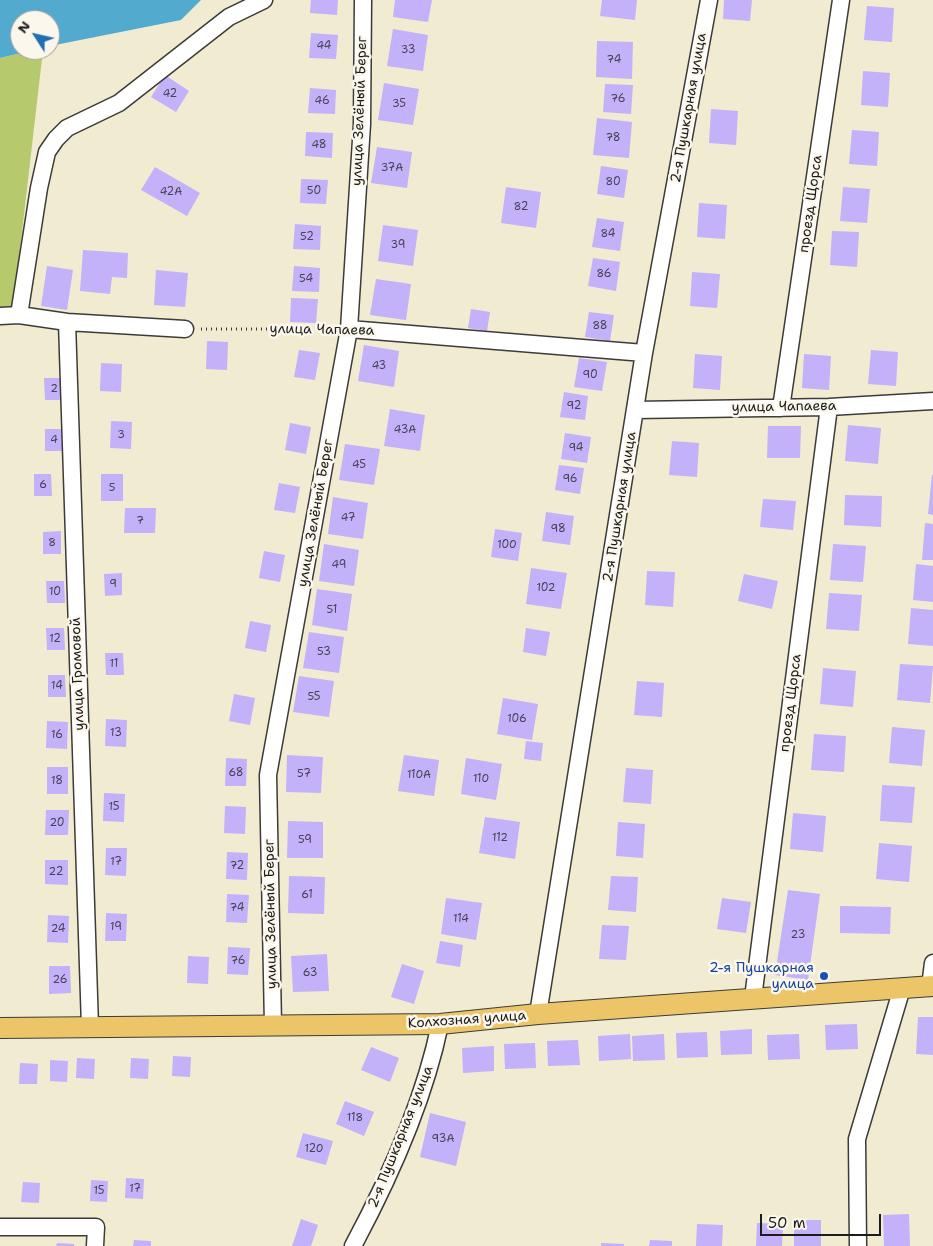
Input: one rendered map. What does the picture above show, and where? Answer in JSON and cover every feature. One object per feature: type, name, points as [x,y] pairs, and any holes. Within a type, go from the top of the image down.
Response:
[{"type":"main road","name":"Колхозная улица","points":[[0,1028],[440,1024],[538,1014],[931,987]]},
{"type":"street","points":[[19,315],[46,152],[56,139],[67,128],[119,103],[229,17],[264,0]]},
{"type":"street","name":"улица Зелёный Берег","points":[[273,1025],[268,775],[349,329],[362,124],[364,0]]},
{"type":"street","name":"2-я Пушкарная улица","points":[[538,1014],[644,352],[709,0]]},
{"type":"street","name":"проезд Щорса","points":[[782,408],[841,0]]},
{"type":"street","points":[[0,316],[19,315],[67,322],[185,329]]},
{"type":"street","name":"улица Громовой","points":[[67,322],[90,1027]]},
{"type":"street","name":"улица Чапаева","points":[[349,329],[644,352]]},
{"type":"street","name":"улица Чапаева","points":[[635,410],[829,407],[933,401]]},
{"type":"street","name":"проезд Щорса","points":[[753,998],[829,407]]},
{"type":"street","points":[[931,987],[933,964]]},
{"type":"street","points":[[858,1246],[857,1139],[902,988]]},
{"type":"street","name":"2-я Пушкарная улица","points":[[352,1246],[390,1172],[432,1063],[440,1024]]},
{"type":"street","points":[[0,1227],[96,1227],[95,1246]]},
{"type":"path","name":"улица Чапаева","points":[[185,329],[349,329]]},
{"type":"green space","points":[[10,56],[10,60],[42,60],[13,310],[0,310],[0,58]]},
{"type":"water","points":[[0,0],[201,0],[181,20],[60,44],[60,10],[10,10],[10,56],[0,58]]},
{"type":"building","points":[[311,0],[338,0],[337,15],[310,13]]},
{"type":"building","points":[[395,0],[432,0],[428,22],[393,17]]},
{"type":"building","points":[[602,0],[637,0],[635,20],[600,16]]},
{"type":"building","points":[[724,0],[752,0],[750,21],[723,19]]},
{"type":"building","points":[[867,6],[894,8],[892,42],[864,40]]},
{"type":"building","points":[[393,29],[428,35],[423,71],[387,66]]},
{"type":"building","points":[[311,33],[338,35],[336,59],[309,58]]},
{"type":"building","points":[[597,41],[633,42],[632,79],[596,77]]},
{"type":"building","points":[[863,71],[890,73],[888,107],[861,105]]},
{"type":"building","points":[[165,75],[189,91],[176,112],[151,97]]},
{"type":"building","points":[[384,83],[419,89],[413,125],[378,120]]},
{"type":"building","points":[[605,84],[633,85],[631,114],[603,112]]},
{"type":"building","points":[[310,88],[336,90],[335,114],[308,113]]},
{"type":"building","points":[[711,109],[738,111],[736,145],[709,143]]},
{"type":"building","points":[[597,118],[632,122],[629,158],[593,155]]},
{"type":"building","points":[[852,130],[879,132],[877,166],[849,164]]},
{"type":"building","points":[[306,132],[333,133],[332,158],[305,156]]},
{"type":"building","points":[[377,147],[412,152],[407,188],[371,183]]},
{"type":"building","points":[[601,166],[628,170],[624,198],[597,194]]},
{"type":"building","points":[[155,167],[200,193],[187,216],[141,190]]},
{"type":"building","points":[[301,179],[328,180],[326,204],[300,203]]},
{"type":"building","points":[[506,187],[541,192],[536,228],[501,223]]},
{"type":"building","points":[[843,187],[870,189],[867,223],[840,221]]},
{"type":"building","points":[[699,203],[727,205],[725,239],[697,237]]},
{"type":"building","points":[[597,218],[624,222],[620,251],[592,247]]},
{"type":"building","points":[[295,224],[321,226],[320,250],[293,249]]},
{"type":"building","points":[[383,225],[418,230],[413,266],[378,261]]},
{"type":"building","points":[[832,231],[859,232],[857,267],[830,265]]},
{"type":"building","points":[[83,250],[128,253],[127,278],[112,277],[110,294],[80,291]]},
{"type":"building","points":[[593,258],[620,262],[616,291],[588,286]]},
{"type":"building","points":[[47,266],[73,270],[67,310],[41,306]]},
{"type":"building","points":[[294,266],[320,268],[319,292],[292,291]]},
{"type":"building","points":[[156,270],[188,273],[185,307],[154,305]]},
{"type":"building","points":[[692,272],[720,274],[717,308],[690,306]]},
{"type":"building","points":[[376,279],[411,284],[406,320],[370,315]]},
{"type":"building","points":[[291,298],[318,299],[316,323],[290,322]]},
{"type":"building","points":[[471,309],[490,312],[487,331],[468,328]]},
{"type":"building","points":[[589,312],[614,315],[610,341],[585,337]]},
{"type":"building","points":[[207,341],[228,342],[227,370],[206,369]]},
{"type":"building","points":[[364,345],[399,351],[394,387],[358,381]]},
{"type":"building","points":[[299,350],[320,353],[315,380],[294,377]]},
{"type":"building","points":[[871,350],[898,352],[896,386],[868,384]]},
{"type":"building","points":[[695,354],[722,356],[720,390],[693,388]]},
{"type":"building","points":[[804,354],[831,356],[829,390],[802,388]]},
{"type":"building","points":[[579,358],[607,362],[602,391],[574,387]]},
{"type":"building","points":[[101,363],[122,364],[121,392],[100,391]]},
{"type":"building","points":[[44,378],[62,378],[63,400],[45,400]]},
{"type":"building","points":[[564,392],[588,396],[585,420],[560,417]]},
{"type":"building","points":[[390,409],[425,415],[420,451],[384,446]]},
{"type":"building","points":[[111,421],[132,422],[131,449],[110,448]]},
{"type":"building","points":[[290,423],[311,427],[306,454],[285,450]]},
{"type":"building","points":[[848,425],[881,428],[878,464],[845,461]]},
{"type":"building","points":[[768,426],[801,426],[800,458],[767,458]]},
{"type":"building","points":[[45,429],[63,429],[63,451],[45,451]]},
{"type":"building","points":[[565,433],[591,437],[587,463],[561,459]]},
{"type":"building","points":[[672,441],[699,443],[697,477],[669,475]]},
{"type":"building","points":[[345,444],[380,449],[374,485],[339,480]]},
{"type":"building","points":[[559,465],[584,468],[580,494],[555,490]]},
{"type":"building","points":[[34,474],[51,474],[52,496],[34,496]]},
{"type":"building","points":[[101,474],[123,474],[123,501],[101,501]]},
{"type":"building","points":[[933,475],[933,515],[928,514]]},
{"type":"building","points":[[279,483],[300,487],[295,513],[274,510]]},
{"type":"building","points":[[845,495],[882,496],[881,527],[844,525]]},
{"type":"building","points":[[333,497],[368,503],[363,539],[328,534]]},
{"type":"building","points":[[763,499],[796,501],[793,530],[760,527]]},
{"type":"building","points":[[125,508],[156,508],[155,533],[124,533]]},
{"type":"building","points":[[546,512],[574,516],[570,545],[542,541]]},
{"type":"building","points":[[925,523],[933,524],[933,560],[922,560]]},
{"type":"building","points":[[495,529],[522,533],[518,561],[491,557]]},
{"type":"building","points":[[61,531],[61,554],[43,554],[43,532]]},
{"type":"building","points":[[324,544],[359,550],[354,586],[319,581]]},
{"type":"building","points":[[833,544],[866,546],[863,582],[830,580]]},
{"type":"building","points":[[264,551],[285,555],[280,582],[259,578]]},
{"type":"building","points":[[916,564],[933,566],[933,602],[913,600]]},
{"type":"building","points":[[531,568],[567,573],[561,609],[526,604]]},
{"type":"building","points":[[647,571],[675,572],[673,607],[645,605]]},
{"type":"building","points":[[122,573],[122,595],[105,596],[104,574]]},
{"type":"building","points":[[744,574],[778,581],[772,609],[738,601]]},
{"type":"building","points":[[46,581],[64,581],[65,603],[47,603]]},
{"type":"building","points":[[317,589],[352,594],[347,631],[312,625]]},
{"type":"building","points":[[829,593],[862,595],[859,631],[826,629]]},
{"type":"building","points":[[911,608],[933,610],[933,646],[908,644]]},
{"type":"building","points":[[250,621],[271,625],[266,652],[245,648]]},
{"type":"building","points":[[46,628],[64,628],[65,650],[47,650]]},
{"type":"building","points":[[526,628],[550,632],[546,656],[523,652]]},
{"type":"building","points":[[309,632],[344,637],[339,673],[303,668]]},
{"type":"building","points":[[105,653],[123,653],[124,675],[106,675]]},
{"type":"building","points":[[900,664],[933,666],[930,703],[897,700]]},
{"type":"building","points":[[823,668],[856,671],[853,707],[820,704]]},
{"type":"building","points":[[48,675],[65,675],[66,697],[48,697]]},
{"type":"building","points":[[299,676],[334,681],[329,717],[293,712]]},
{"type":"building","points":[[637,681],[664,683],[662,717],[634,715]]},
{"type":"building","points":[[234,694],[255,698],[250,725],[229,721]]},
{"type":"building","points":[[503,698],[538,704],[532,740],[497,734]]},
{"type":"building","points":[[106,719],[127,720],[126,747],[105,746]]},
{"type":"building","points":[[47,721],[68,722],[67,749],[46,748]]},
{"type":"building","points":[[892,727],[925,730],[922,766],[889,763]]},
{"type":"building","points":[[814,734],[846,736],[844,772],[811,770]]},
{"type":"building","points":[[526,741],[543,743],[541,761],[524,759]]},
{"type":"building","points":[[287,755],[323,757],[321,793],[286,792]]},
{"type":"building","points":[[404,755],[439,760],[434,796],[398,791]]},
{"type":"building","points":[[226,758],[247,759],[246,786],[225,786]]},
{"type":"building","points":[[466,758],[502,764],[496,800],[461,794]]},
{"type":"building","points":[[47,767],[68,767],[68,794],[47,794]]},
{"type":"building","points":[[626,768],[653,770],[651,804],[623,802]]},
{"type":"building","points":[[882,785],[915,787],[912,823],[880,821]]},
{"type":"building","points":[[104,793],[125,794],[124,822],[103,821]]},
{"type":"building","points":[[225,806],[246,807],[245,834],[224,833]]},
{"type":"building","points":[[46,810],[69,810],[68,835],[45,835]]},
{"type":"building","points":[[793,813],[826,816],[823,852],[790,849]]},
{"type":"building","points":[[485,817],[520,822],[515,859],[479,853]]},
{"type":"building","points":[[288,821],[323,822],[323,858],[287,858]]},
{"type":"building","points":[[618,822],[645,824],[643,858],[616,856]]},
{"type":"building","points":[[879,843],[912,846],[909,882],[876,879]]},
{"type":"building","points":[[106,848],[127,848],[126,876],[105,875]]},
{"type":"building","points":[[227,852],[248,853],[247,880],[226,879]]},
{"type":"building","points":[[45,860],[68,860],[68,885],[45,884]]},
{"type":"building","points":[[289,876],[325,877],[324,914],[288,913]]},
{"type":"building","points":[[611,876],[638,877],[636,912],[608,910]]},
{"type":"building","points":[[788,890],[820,894],[808,980],[775,975]]},
{"type":"building","points":[[227,894],[249,895],[247,923],[226,922]]},
{"type":"building","points":[[446,898],[482,903],[476,940],[441,934]]},
{"type":"building","points":[[722,898],[751,902],[746,933],[717,929]]},
{"type":"building","points":[[840,906],[891,907],[890,934],[840,933]]},
{"type":"building","points":[[106,913],[127,914],[126,941],[105,941]]},
{"type":"building","points":[[48,915],[69,916],[68,943],[47,942]]},
{"type":"building","points":[[602,925],[629,926],[626,960],[599,959]]},
{"type":"building","points":[[440,941],[463,945],[460,967],[436,963]]},
{"type":"building","points":[[228,947],[250,948],[248,975],[227,974]]},
{"type":"building","points":[[327,954],[329,991],[293,992],[291,956]]},
{"type":"building","points":[[188,956],[209,957],[208,984],[187,983]]},
{"type":"building","points":[[402,964],[424,971],[414,1004],[391,997]]},
{"type":"building","points":[[49,966],[70,966],[71,993],[49,994]]},
{"type":"building","points":[[918,1017],[933,1017],[933,1055],[916,1054]]},
{"type":"building","points":[[857,1024],[858,1049],[826,1050],[825,1025]]},
{"type":"building","points":[[752,1029],[752,1054],[721,1055],[720,1031]]},
{"type":"building","points":[[707,1032],[708,1057],[677,1058],[676,1033]]},
{"type":"building","points":[[630,1034],[631,1059],[599,1061],[598,1036]]},
{"type":"building","points":[[664,1034],[665,1060],[633,1061],[632,1036]]},
{"type":"building","points":[[799,1034],[800,1059],[768,1060],[767,1035]]},
{"type":"building","points":[[578,1040],[580,1065],[548,1066],[547,1041]]},
{"type":"building","points":[[535,1043],[536,1068],[505,1069],[504,1044]]},
{"type":"building","points":[[494,1046],[494,1071],[463,1073],[462,1048]]},
{"type":"building","points":[[371,1047],[399,1058],[390,1082],[361,1070]]},
{"type":"building","points":[[173,1056],[191,1057],[190,1077],[172,1076]]},
{"type":"building","points":[[77,1058],[95,1059],[94,1079],[76,1078]]},
{"type":"building","points":[[131,1058],[149,1059],[148,1079],[130,1078]]},
{"type":"building","points":[[50,1060],[68,1061],[67,1082],[50,1081]]},
{"type":"building","points":[[20,1063],[38,1064],[37,1084],[19,1084]]},
{"type":"building","points":[[345,1101],[374,1112],[364,1136],[336,1124]]},
{"type":"building","points":[[430,1113],[466,1122],[456,1166],[420,1157]]},
{"type":"building","points":[[303,1133],[333,1141],[326,1165],[296,1157]]},
{"type":"building","points":[[126,1178],[144,1179],[143,1199],[125,1198]]},
{"type":"building","points":[[91,1180],[108,1181],[107,1202],[90,1201]]},
{"type":"building","points":[[23,1182],[40,1183],[39,1203],[21,1202]]},
{"type":"building","points":[[909,1214],[910,1246],[884,1246],[883,1215]]},
{"type":"building","points":[[301,1219],[318,1225],[311,1246],[292,1246]]},
{"type":"building","points":[[794,1220],[821,1220],[821,1246],[794,1246]]},
{"type":"building","points":[[757,1223],[783,1224],[782,1246],[756,1246]]},
{"type":"building","points":[[697,1224],[723,1225],[722,1246],[696,1246]]},
{"type":"building","points":[[134,1240],[151,1241],[151,1246],[133,1246]]},
{"type":"building","points":[[650,1240],[672,1241],[672,1246],[649,1246]]},
{"type":"building","points":[[57,1243],[74,1244],[74,1246],[56,1246]]},
{"type":"building","points":[[601,1243],[624,1244],[624,1246],[601,1246]]},
{"type":"place","name":"2-я Пушкарная улица","points":[[824,976]]}]
